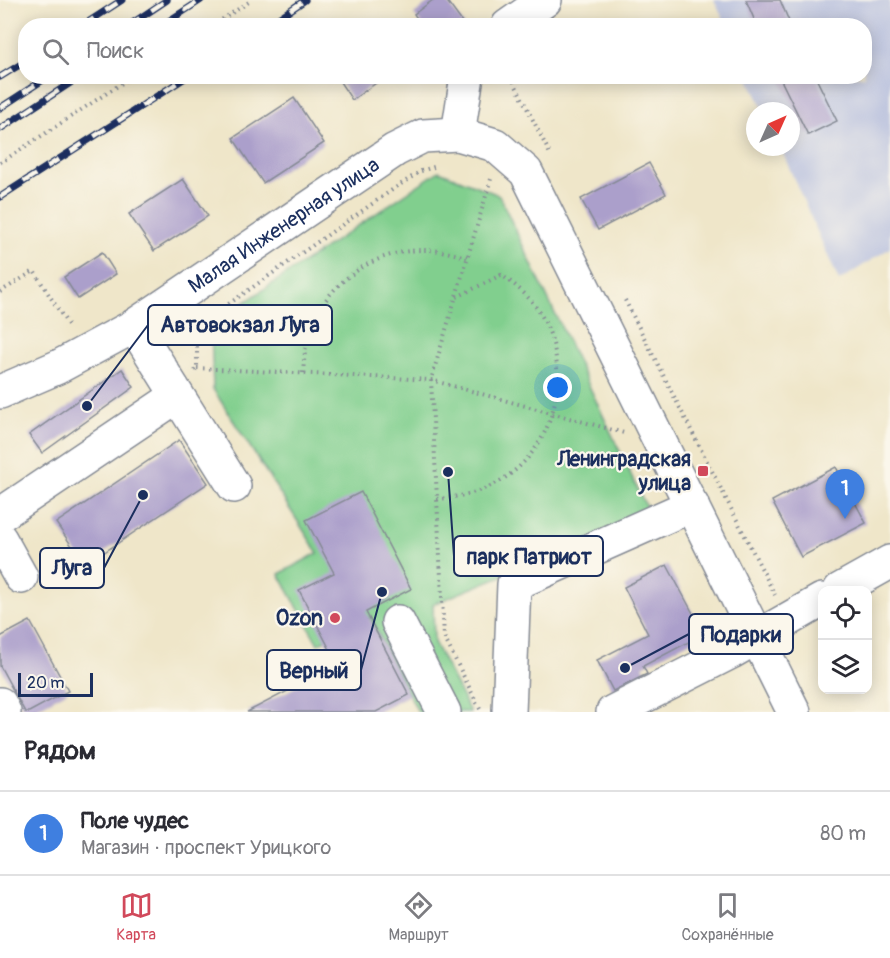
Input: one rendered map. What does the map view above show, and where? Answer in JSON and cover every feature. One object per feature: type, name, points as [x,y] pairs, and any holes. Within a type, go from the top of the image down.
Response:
[{"type":"street","points":[[519,18],[545,0]]},
{"type":"street","points":[[466,84],[458,134],[495,145],[526,172],[794,712]]},
{"type":"street","name":"Малая Инженерная улица","points":[[0,392],[58,367],[134,326],[395,150],[423,136],[458,134]]},
{"type":"street","points":[[134,326],[234,486]]},
{"type":"street","points":[[0,515],[177,396]]},
{"type":"street","points":[[509,712],[514,584],[692,505]]},
{"type":"street","points":[[0,539],[21,577]]},
{"type":"street","points":[[849,586],[890,562]]},
{"type":"street","points":[[613,712],[731,652],[818,602]]},
{"type":"street","points":[[398,622],[444,712]]},
{"type":"street","points":[[0,704],[4,712]]},
{"type":"path","points":[[224,18],[252,0]]},
{"type":"path","points":[[0,162],[121,84]]},
{"type":"path","points":[[515,84],[554,162]]},
{"type":"path","points":[[177,396],[197,368],[197,326],[392,190],[421,171],[438,166]]},
{"type":"path","points":[[481,712],[444,637],[431,380],[492,176],[498,182]]},
{"type":"path","points":[[303,373],[304,353],[316,316],[339,284],[355,272],[372,262],[409,250],[448,252],[467,257]]},
{"type":"path","points":[[0,292],[34,271],[86,352]]},
{"type":"path","points":[[437,499],[459,497],[480,491],[500,482],[517,469],[532,453],[544,434],[553,414],[557,397],[558,379],[555,353],[547,327],[539,312],[515,285],[501,275],[456,297]]},
{"type":"path","points":[[625,300],[788,620]]},
{"type":"path","points":[[197,368],[431,380],[625,434],[620,423]]},
{"type":"shaded area","points":[[714,0],[890,0],[890,248],[839,281],[784,156],[800,156],[800,102],[760,102],[751,84],[872,84],[872,18],[723,18]]},
{"type":"green space","points":[[439,171],[499,195],[650,515],[433,604],[434,642],[470,712],[418,712],[370,617],[318,644],[279,574],[318,553],[213,389],[211,325]]},
{"type":"building","points":[[433,0],[446,0],[459,18],[417,18],[414,14]]},
{"type":"building","points":[[746,0],[780,0],[788,18],[754,18]]},
{"type":"building","points":[[341,84],[375,84],[352,100]]},
{"type":"building","points":[[783,84],[819,84],[837,121],[808,135],[800,119],[800,102],[792,102]]},
{"type":"building","points":[[294,98],[324,143],[263,183],[233,138]]},
{"type":"building","points":[[649,163],[666,194],[598,230],[581,199]]},
{"type":"building","points":[[183,179],[208,216],[154,251],[129,214]]},
{"type":"building","points":[[102,252],[116,274],[78,299],[64,277]]},
{"type":"building","points":[[122,369],[134,387],[42,453],[29,435]]},
{"type":"building","points":[[179,440],[208,483],[85,565],[56,523]]},
{"type":"building","points":[[836,467],[866,523],[801,557],[772,501]]},
{"type":"building","points":[[361,492],[411,589],[366,612],[409,695],[376,712],[247,712],[338,665],[299,590],[334,573],[306,520]]},
{"type":"building","points":[[667,565],[704,634],[643,666],[647,674],[613,691],[597,660],[648,634],[624,587]]},
{"type":"building","points":[[30,621],[68,691],[25,712],[0,666],[0,637]]},
{"type":"railway","points":[[94,18],[122,0]]},
{"type":"railway","points":[[140,18],[167,0]]},
{"type":"railway","points":[[173,18],[201,0]]},
{"type":"railway","points":[[279,18],[305,0]]},
{"type":"railway","points":[[0,77],[18,66]]},
{"type":"railway","points":[[0,108],[37,84]]},
{"type":"railway","points":[[0,129],[69,84]]},
{"type":"railway","points":[[0,197],[176,84]]},
{"type":"place","name":"Автовокзал Луга","points":[[87,406]]},
{"type":"place","name":"Ленинградская улица","points":[[703,471]]},
{"type":"place","name":"парк Патриот","points":[[448,472]]},
{"type":"place","name":"Луга","points":[[143,495]]},
{"type":"place","name":"Поле чудес","points":[[845,519]]},
{"type":"place","name":"Верный","points":[[382,592]]},
{"type":"place","name":"Ozon","points":[[335,618]]},
{"type":"place","name":"Подарки","points":[[625,668]]}]
